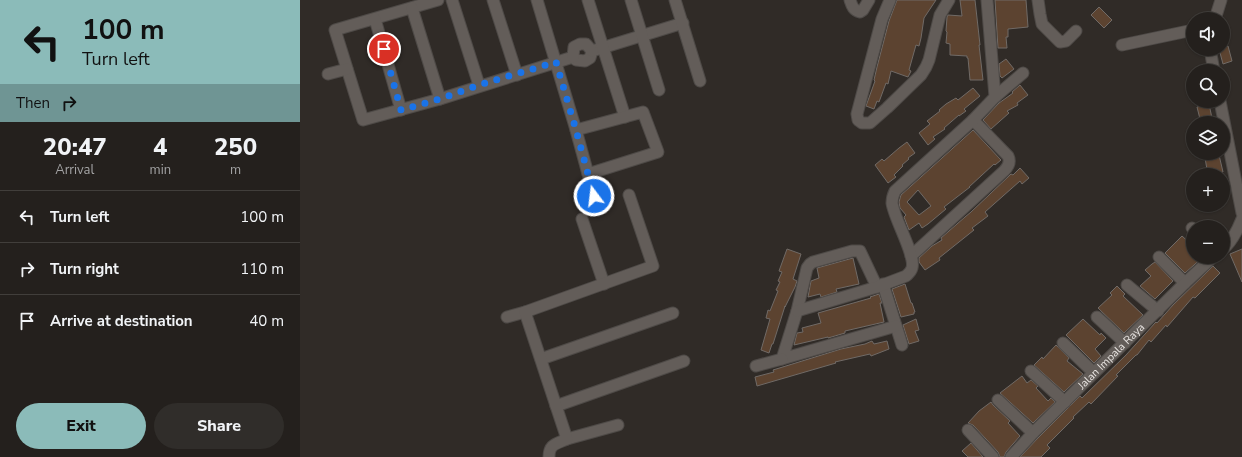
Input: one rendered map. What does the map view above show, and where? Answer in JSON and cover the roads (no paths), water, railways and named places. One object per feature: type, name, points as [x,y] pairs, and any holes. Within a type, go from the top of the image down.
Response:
[{"type":"street","points":[[438,0],[335,30],[363,120],[440,99],[479,85],[517,75],[573,56],[576,60],[585,61],[598,49],[682,23]]},
{"type":"street","points":[[452,0],[479,85]]},
{"type":"street","points":[[493,0],[517,75]]},
{"type":"street","points":[[537,0],[594,196]]},
{"type":"street","points":[[588,0],[598,49],[625,117]]},
{"type":"street","points":[[631,0],[659,90]]},
{"type":"street","points":[[676,0],[700,81]]},
{"type":"street","points":[[850,0],[856,11],[860,12],[869,0]]},
{"type":"street","points":[[890,0],[882,19],[857,114],[858,120],[862,123],[868,124],[888,108],[921,75],[929,60],[940,15],[949,0]]},
{"type":"street","points":[[987,0],[996,97]]},
{"type":"street","points":[[1038,0],[1042,24],[1060,42],[1066,41],[1076,31]]},
{"type":"street","points":[[1217,12],[1221,0]]},
{"type":"street","points":[[412,8],[440,99]]},
{"type":"street","points":[[375,19],[401,110]]},
{"type":"street","points":[[1122,45],[1186,31]]},
{"type":"street","points":[[328,74],[347,69]]},
{"type":"street","points":[[797,311],[880,286],[906,276],[909,273],[912,268],[910,256],[893,208],[892,197],[895,191],[1023,73]]},
{"type":"street","points":[[1222,108],[1238,166],[1242,214]]},
{"type":"street","points":[[576,130],[643,112],[658,152],[588,174]]},
{"type":"street","points":[[910,256],[1004,171],[1010,163],[1010,159],[1005,153],[973,120]]},
{"type":"street","points":[[507,317],[525,312],[653,266],[629,195]]},
{"type":"street","points":[[582,219],[604,284]]},
{"type":"street","points":[[1230,239],[1242,219]]},
{"type":"street","points":[[782,359],[797,311],[807,268],[812,262],[852,250],[860,251],[880,286],[902,344]]},
{"type":"street","points":[[1159,257],[1185,283]]},
{"type":"street","name":"Jalan Impala Raya","points":[[1011,457],[1033,433],[1205,264]]},
{"type":"street","points":[[1127,285],[1158,311]]},
{"type":"street","points":[[525,312],[567,439]]},
{"type":"street","points":[[541,359],[673,313]]},
{"type":"street","points":[[1098,317],[1125,343]]},
{"type":"street","points":[[756,366],[896,326]]},
{"type":"street","points":[[1062,343],[1094,373]]},
{"type":"street","points":[[556,406],[684,361]]},
{"type":"street","points":[[1031,371],[1065,402]]},
{"type":"street","points":[[998,400],[1033,433]]},
{"type":"street","points":[[549,457],[549,449],[552,446],[567,439],[618,426]]},
{"type":"street","points":[[968,430],[993,457]]}]
